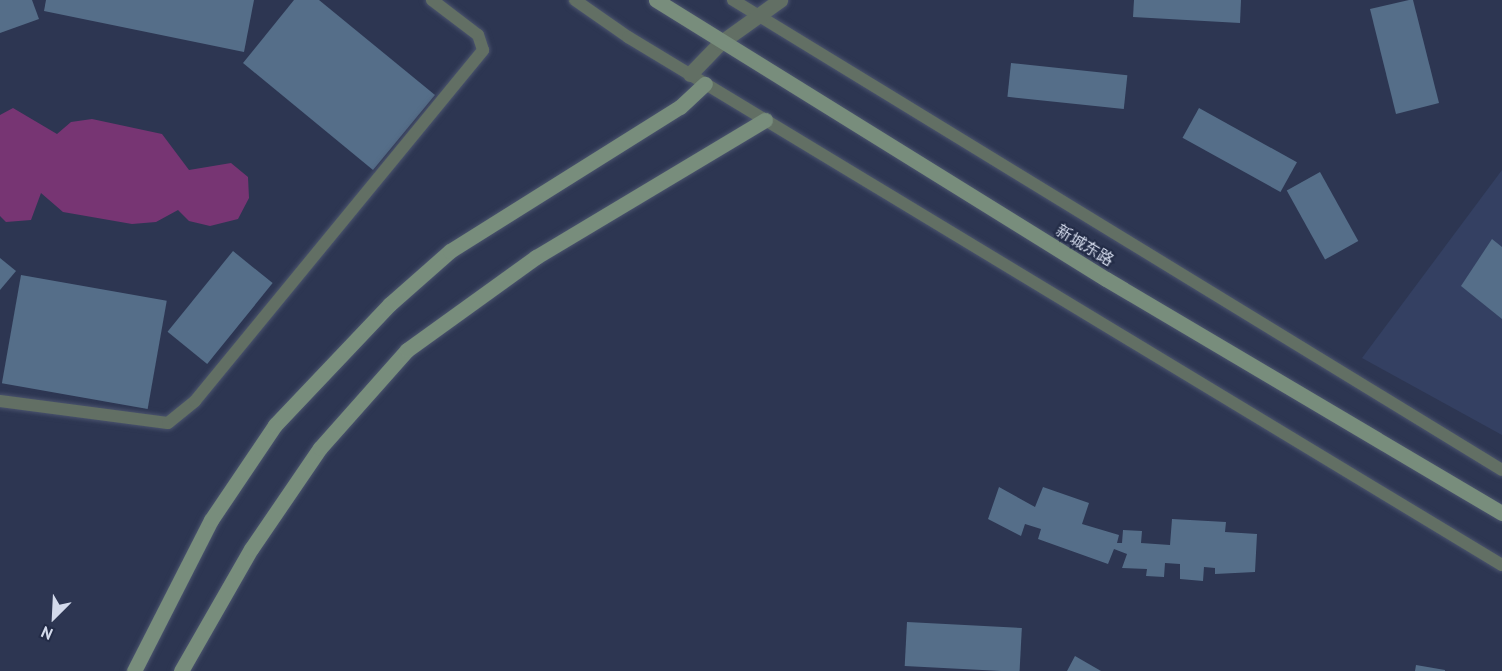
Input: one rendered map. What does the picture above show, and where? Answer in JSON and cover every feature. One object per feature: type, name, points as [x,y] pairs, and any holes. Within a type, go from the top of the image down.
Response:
[{"type":"main road","name":"新城东路","points":[[656,0],[720,43],[1502,513]]},
{"type":"main road","points":[[134,671],[211,520],[275,425],[390,304],[450,251],[680,107],[705,84]]},
{"type":"main road","points":[[181,671],[251,549],[320,448],[407,350],[536,257],[765,120]]},
{"type":"street","points":[[690,74],[720,43],[755,14],[780,0]]},
{"type":"lane","points":[[0,401],[168,423],[195,401],[483,50],[478,35],[432,0]]},
{"type":"lane","points":[[575,0],[705,84],[1502,565]]},
{"type":"lane","points":[[733,0],[1502,470]]},
{"type":"shaded area","points":[[13,108],[57,134],[71,122],[92,119],[162,134],[189,170],[231,163],[248,177],[249,198],[238,219],[210,226],[189,221],[178,210],[156,222],[132,224],[63,212],[41,193],[31,220],[6,222],[0,216],[0,115]]},
{"type":"shaded area","points":[[1502,170],[1502,435],[1362,358]]},
{"type":"building","points":[[0,0],[32,0],[39,19],[0,33]]},
{"type":"building","points":[[46,0],[254,0],[244,52],[44,11]]},
{"type":"building","points":[[294,0],[319,0],[435,95],[373,170],[243,63]]},
{"type":"building","points":[[1134,0],[1241,0],[1240,23],[1133,17]]},
{"type":"building","points":[[1413,0],[1439,103],[1396,114],[1370,9]]},
{"type":"building","points":[[1011,63],[1127,75],[1124,109],[1007,97]]},
{"type":"building","points":[[1199,108],[1297,162],[1280,192],[1183,138]]},
{"type":"building","points":[[1320,172],[1358,241],[1325,260],[1287,190]]},
{"type":"building","points":[[1492,239],[1502,247],[1502,319],[1461,286]]},
{"type":"building","points":[[233,251],[273,283],[207,364],[168,332]]},
{"type":"building","points":[[0,258],[16,271],[0,290]]},
{"type":"building","points":[[21,275],[167,301],[148,409],[2,383]]},
{"type":"building","points":[[999,487],[1035,507],[1043,487],[1089,503],[1082,524],[1119,535],[1117,543],[1122,543],[1123,530],[1142,531],[1141,543],[1170,545],[1172,519],[1226,522],[1225,532],[1257,534],[1255,572],[1215,574],[1215,568],[1204,567],[1203,581],[1180,579],[1180,564],[1165,563],[1164,577],[1146,576],[1147,569],[1122,568],[1127,554],[1114,549],[1108,564],[1038,539],[1041,529],[1025,524],[1021,536],[988,519]]},
{"type":"building","points":[[907,622],[1022,628],[1020,671],[905,666]]},
{"type":"building","points":[[1075,656],[1101,671],[1067,671]]},
{"type":"building","points":[[1416,665],[1445,670],[1445,671],[1415,671]]}]
